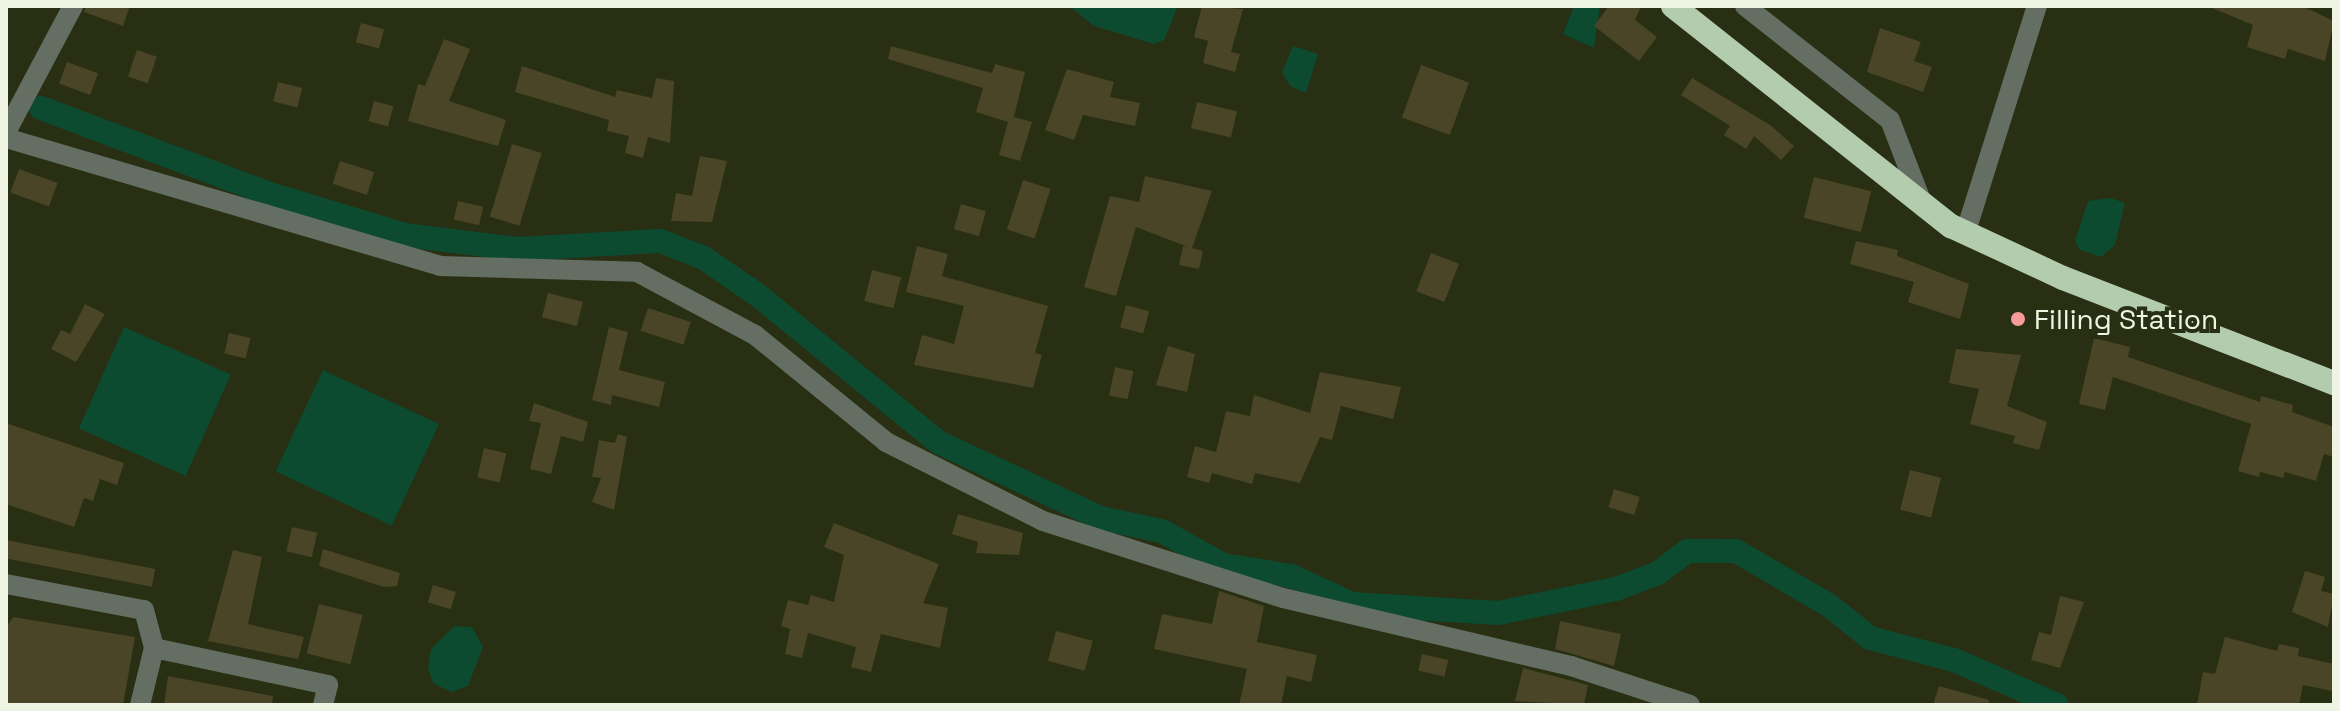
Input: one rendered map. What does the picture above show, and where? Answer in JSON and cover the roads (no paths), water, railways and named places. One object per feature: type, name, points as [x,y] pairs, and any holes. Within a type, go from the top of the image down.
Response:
[{"type":"highway","points":[[1673,6],[1924,208],[1965,234],[2334,383]]},
{"type":"street","points":[[6,132],[73,6]]},
{"type":"street","points":[[1745,6],[1890,120],[1924,208]]},
{"type":"street","points":[[1965,234],[2037,6]]},
{"type":"street","points":[[6,138],[440,266],[637,272],[755,335],[886,442],[1043,521],[1283,598],[1571,666],[1690,705]]},
{"type":"street","points":[[6,584],[144,610],[154,648],[140,705]]},
{"type":"street","points":[[154,648],[328,685],[323,705]]},
{"type":"waterway","points":[[41,108],[270,194],[405,235],[517,249],[660,241],[704,258],[759,296],[938,442],[1100,518],[1162,531],[1223,565],[1291,576],[1352,604],[1498,613],[1616,589],[1658,573],[1687,551],[1736,551],[1830,606],[1870,638],[1954,660],[2057,705]]},
{"type":"place","name":"Filling Station","points":[[2018,319]]}]
